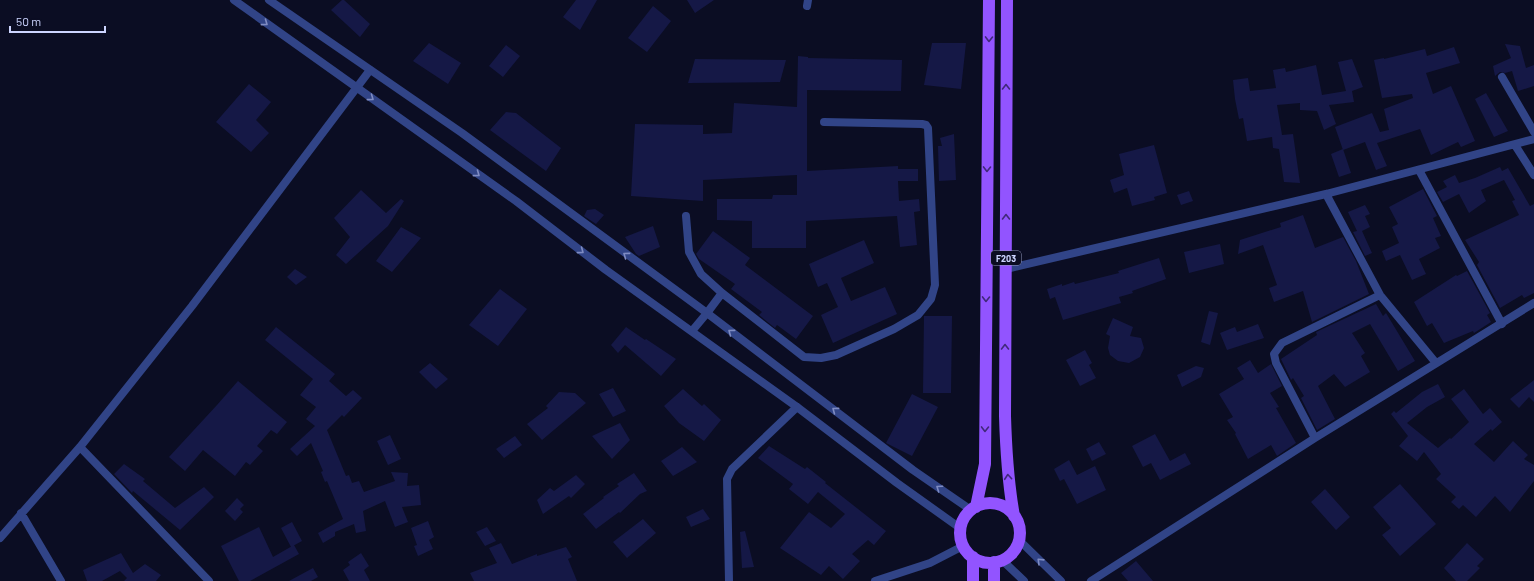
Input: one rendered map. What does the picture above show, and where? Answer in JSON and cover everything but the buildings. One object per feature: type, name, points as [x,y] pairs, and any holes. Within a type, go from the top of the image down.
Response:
[{"type":"main road","name":"F203","points":[[973,508],[985,464],[989,0]]},
{"type":"main road","name":"F203","points":[[1007,0],[1006,454],[1014,516]]},
{"type":"main road","points":[[984,504],[1001,505],[1009,510],[1014,516],[1018,523],[1020,532],[1016,548],[1010,555],[998,561],[987,562],[973,557],[963,546],[960,537],[960,528],[964,518],[973,508],[984,504]]},
{"type":"main road","points":[[973,557],[973,581]]},
{"type":"main road","points":[[994,581],[998,561]]},
{"type":"street","points":[[234,0],[516,201],[606,270],[692,331],[960,528]]},
{"type":"street","points":[[269,0],[462,133],[707,313],[913,470],[973,508]]},
{"type":"street","points":[[0,538],[80,447],[192,306],[370,70]]},
{"type":"street","points":[[1502,77],[1534,132]]},
{"type":"street","points":[[686,216],[689,252],[701,274],[722,293],[804,357],[821,358],[836,355],[894,329],[918,315],[931,299],[935,285],[928,128],[926,125],[922,124],[824,122]]},
{"type":"street","points":[[1006,269],[1326,194],[1534,139]]},
{"type":"street","points":[[1515,145],[1534,176]]},
{"type":"street","points":[[1419,170],[1502,324]]},
{"type":"street","points":[[1326,194],[1380,295],[1436,363]]},
{"type":"street","points":[[692,331],[722,293]]},
{"type":"street","points":[[1315,438],[1276,363],[1274,354],[1282,343],[1380,295]]},
{"type":"street","points":[[1091,581],[1315,438],[1534,303]]},
{"type":"street","points":[[729,581],[727,479],[732,469],[796,407]]},
{"type":"street","points":[[80,447],[209,581]]},
{"type":"street","points":[[21,513],[62,581]]},
{"type":"street","points":[[1019,540],[1061,581]]},
{"type":"street","points":[[875,581],[930,563],[963,546]]},
{"type":"street","points":[[998,561],[1024,581]]}]
